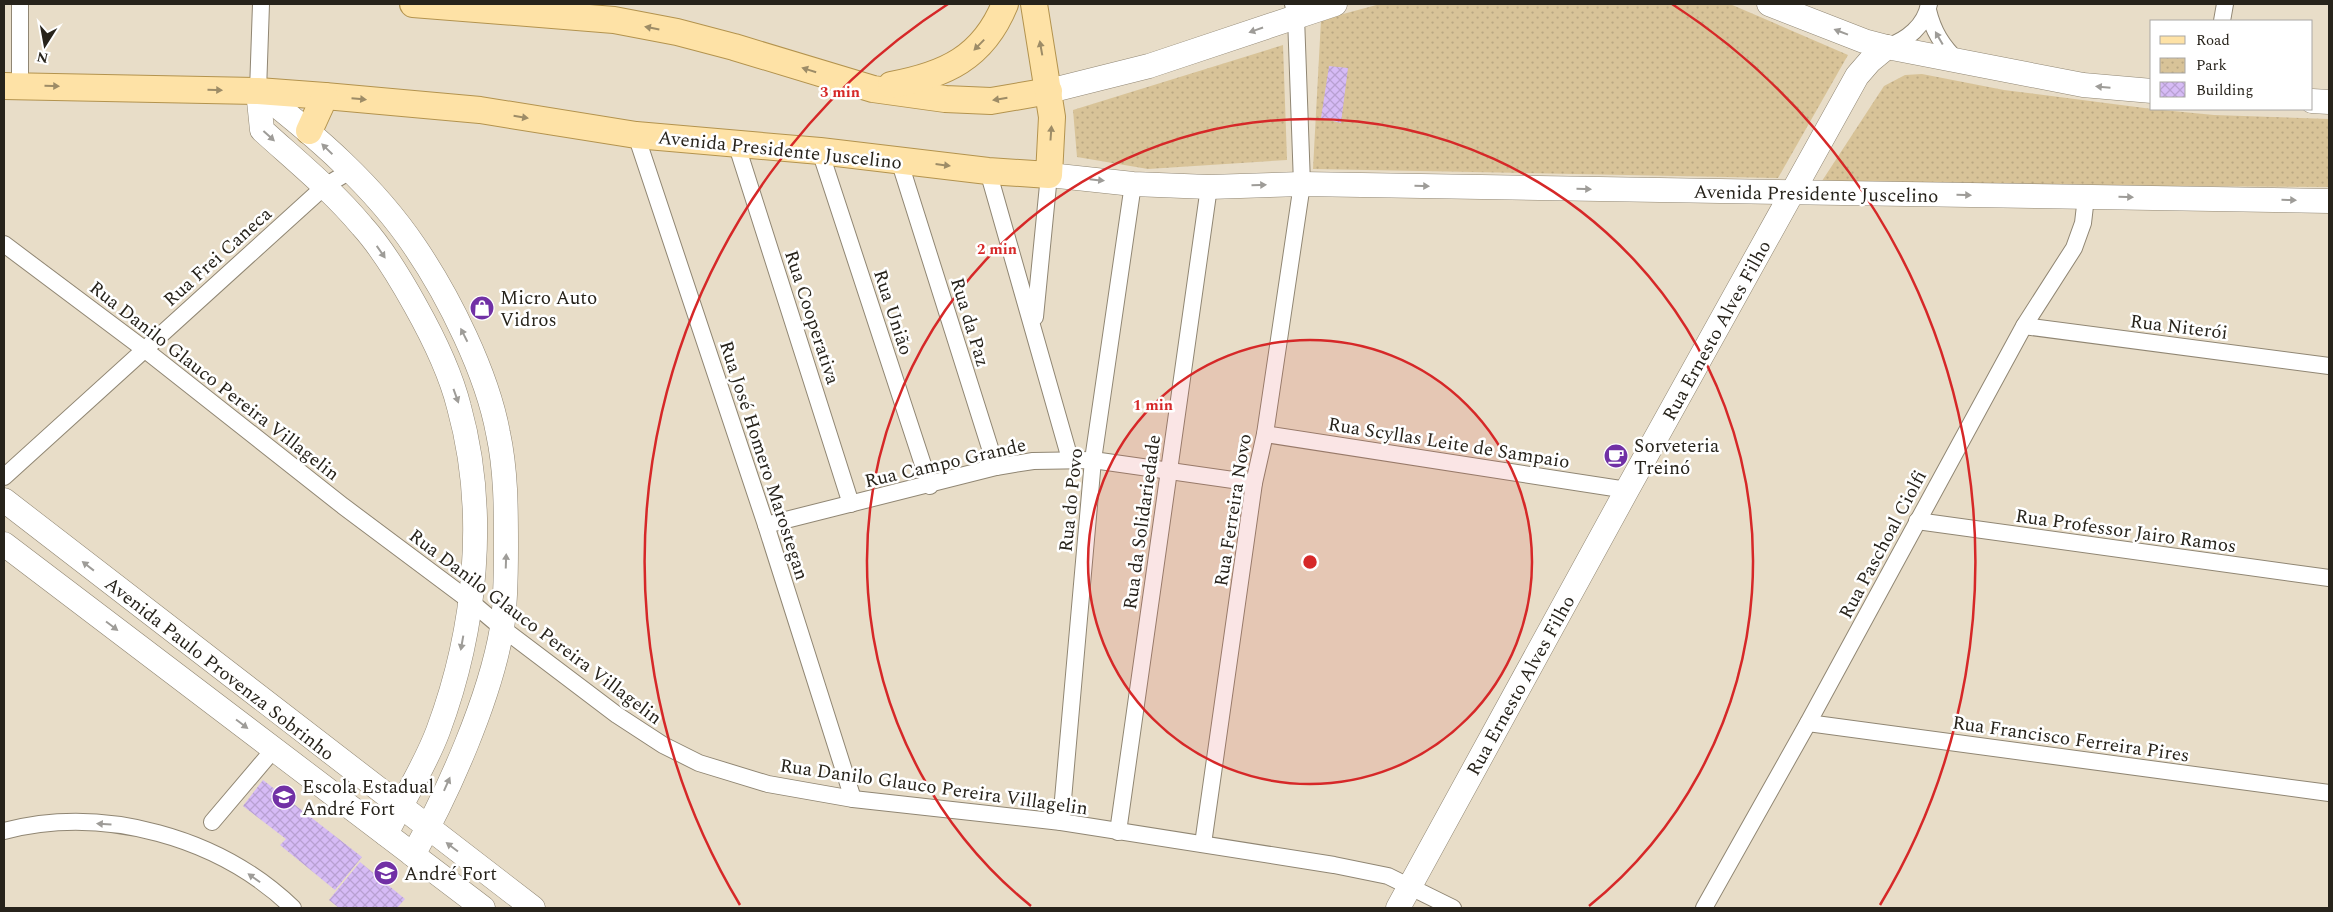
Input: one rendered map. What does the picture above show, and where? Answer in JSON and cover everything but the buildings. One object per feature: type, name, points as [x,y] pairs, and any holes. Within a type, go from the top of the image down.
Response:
[{"type":"main road","points":[[413,4],[566,9],[684,34],[873,88],[945,99],[991,101],[1049,92],[1149,66],[1294,10],[1335,4]]},
{"type":"main road","points":[[873,88],[922,79],[950,68],[968,56],[997,23],[1005,4]]},
{"type":"main road","points":[[1034,4],[1052,117],[1049,175]]},
{"type":"main road","points":[[1769,4],[1887,47],[2083,85],[2150,91]]},
{"type":"main road","name":"Rua Ernesto Alves Filho","points":[[1398,908],[1857,76],[1870,61],[1887,47]]},
{"type":"main road","name":"Avenida Presidente Juscelino","points":[[12,86],[258,91],[325,96],[480,110],[636,135],[820,151],[988,171],[1133,184],[1209,187],[1302,184],[2329,201]]},
{"type":"main road","points":[[258,91],[309,131],[350,171],[383,206],[415,247],[469,345],[490,403],[498,432],[504,476],[506,562],[502,628],[471,731],[428,828],[412,855]]},
{"type":"main road","points":[[258,91],[262,130],[325,186],[364,228],[404,284],[434,340],[459,405],[474,480],[474,548],[470,600],[457,674],[437,733],[386,834]]},
{"type":"main road","points":[[309,131],[325,96]]},
{"type":"main road","points":[[2313,101],[2329,102]]},
{"type":"main road","name":"Avenida Paulo Provenza Sobrinho","points":[[4,500],[533,908]]},
{"type":"main road","name":"Avenida Paulo Provenza Sobrinho","points":[[4,544],[484,908]]},
{"type":"street","name":"Avenida Presidente Juscelino","points":[[12,86],[20,4]]},
{"type":"street","points":[[258,91],[260,4]]},
{"type":"street","points":[[2222,20],[2225,4]]},
{"type":"street","name":"Rua Ernesto Alves Filho","points":[[1887,47],[1898,43],[1916,29],[1929,7]]},
{"type":"street","name":"Rua Ernesto Alves Filho","points":[[1929,7],[1936,33],[1942,44],[1959,62]]},
{"type":"street","points":[[1294,10],[1302,184]]},
{"type":"street","name":"Rua José Homero Marostegan","points":[[636,135],[766,525],[853,799]]},
{"type":"street","name":"Rua Cooperativa","points":[[736,143],[852,504]]},
{"type":"street","name":"Rua União","points":[[820,151],[930,486]]},
{"type":"street","name":"Rua da Paz","points":[[899,160],[996,468]]},
{"type":"street","name":"Rua Frei Caneca","points":[[4,477],[325,186],[350,171]]},
{"type":"street","name":"Rua do Povo","points":[[988,171],[1034,326],[1070,459]]},
{"type":"street","points":[[1034,326],[1049,175]]},
{"type":"street","name":"Rua do Povo","points":[[1061,822],[1093,460],[1133,184]]},
{"type":"street","name":"Rua Ferreira Novo","points":[[1203,844],[1254,483],[1265,434],[1302,184]]},
{"type":"street","name":"Rua da Solidariedade","points":[[1118,832],[1209,187]]},
{"type":"street","name":"Rua Paschoal Ciolfi","points":[[1704,908],[1808,723],[2024,326],[2074,248],[2084,223],[2086,196]]},
{"type":"street","name":"Rua Danilo Glauco Pereira Villagelin","points":[[4,244],[144,349],[344,506],[470,600],[502,628],[617,715],[663,745],[699,763],[768,784],[853,799],[1061,822],[1334,865],[1388,876],[1453,908]]},
{"type":"street","name":"Rua Niterói","points":[[2024,326],[2329,366]]},
{"type":"street","name":"Rua Scyllas Leite de Sampaio","points":[[1265,434],[1627,490]]},
{"type":"street","name":"Rua Campo Grande","points":[[766,525],[930,486],[996,468],[1033,461],[1093,460],[1254,483]]},
{"type":"street","name":"Rua Professor Jairo Ramos","points":[[1917,521],[2329,578]]},
{"type":"street","name":"Rua Francisco Ferreira Pires","points":[[1808,723],[2329,792]]},
{"type":"street","points":[[212,822],[274,749]]},
{"type":"street","points":[[4,831],[64,822],[108,824],[164,834],[190,843],[234,864],[293,908]]},
{"type":"green space","points":[[1380,4],[1730,4],[1848,55],[1778,178],[1313,169],[1321,20]]},
{"type":"green space","points":[[1283,45],[1287,160],[1148,169],[1077,157],[1073,110]]},
{"type":"green space","points":[[1922,74],[2004,90],[2150,110],[2214,115],[2329,119],[2329,187],[1820,184],[1884,86],[1905,75]]},
{"type":"place","name":"Micro Auto Vidros","points":[[482,308]]},
{"type":"place","name":"Sorveteria Treinó","points":[[1616,456]]},
{"type":"place","name":"Escola Estadual André Fort","points":[[284,797]]},
{"type":"place","name":"André Fort","points":[[386,873]]}]
